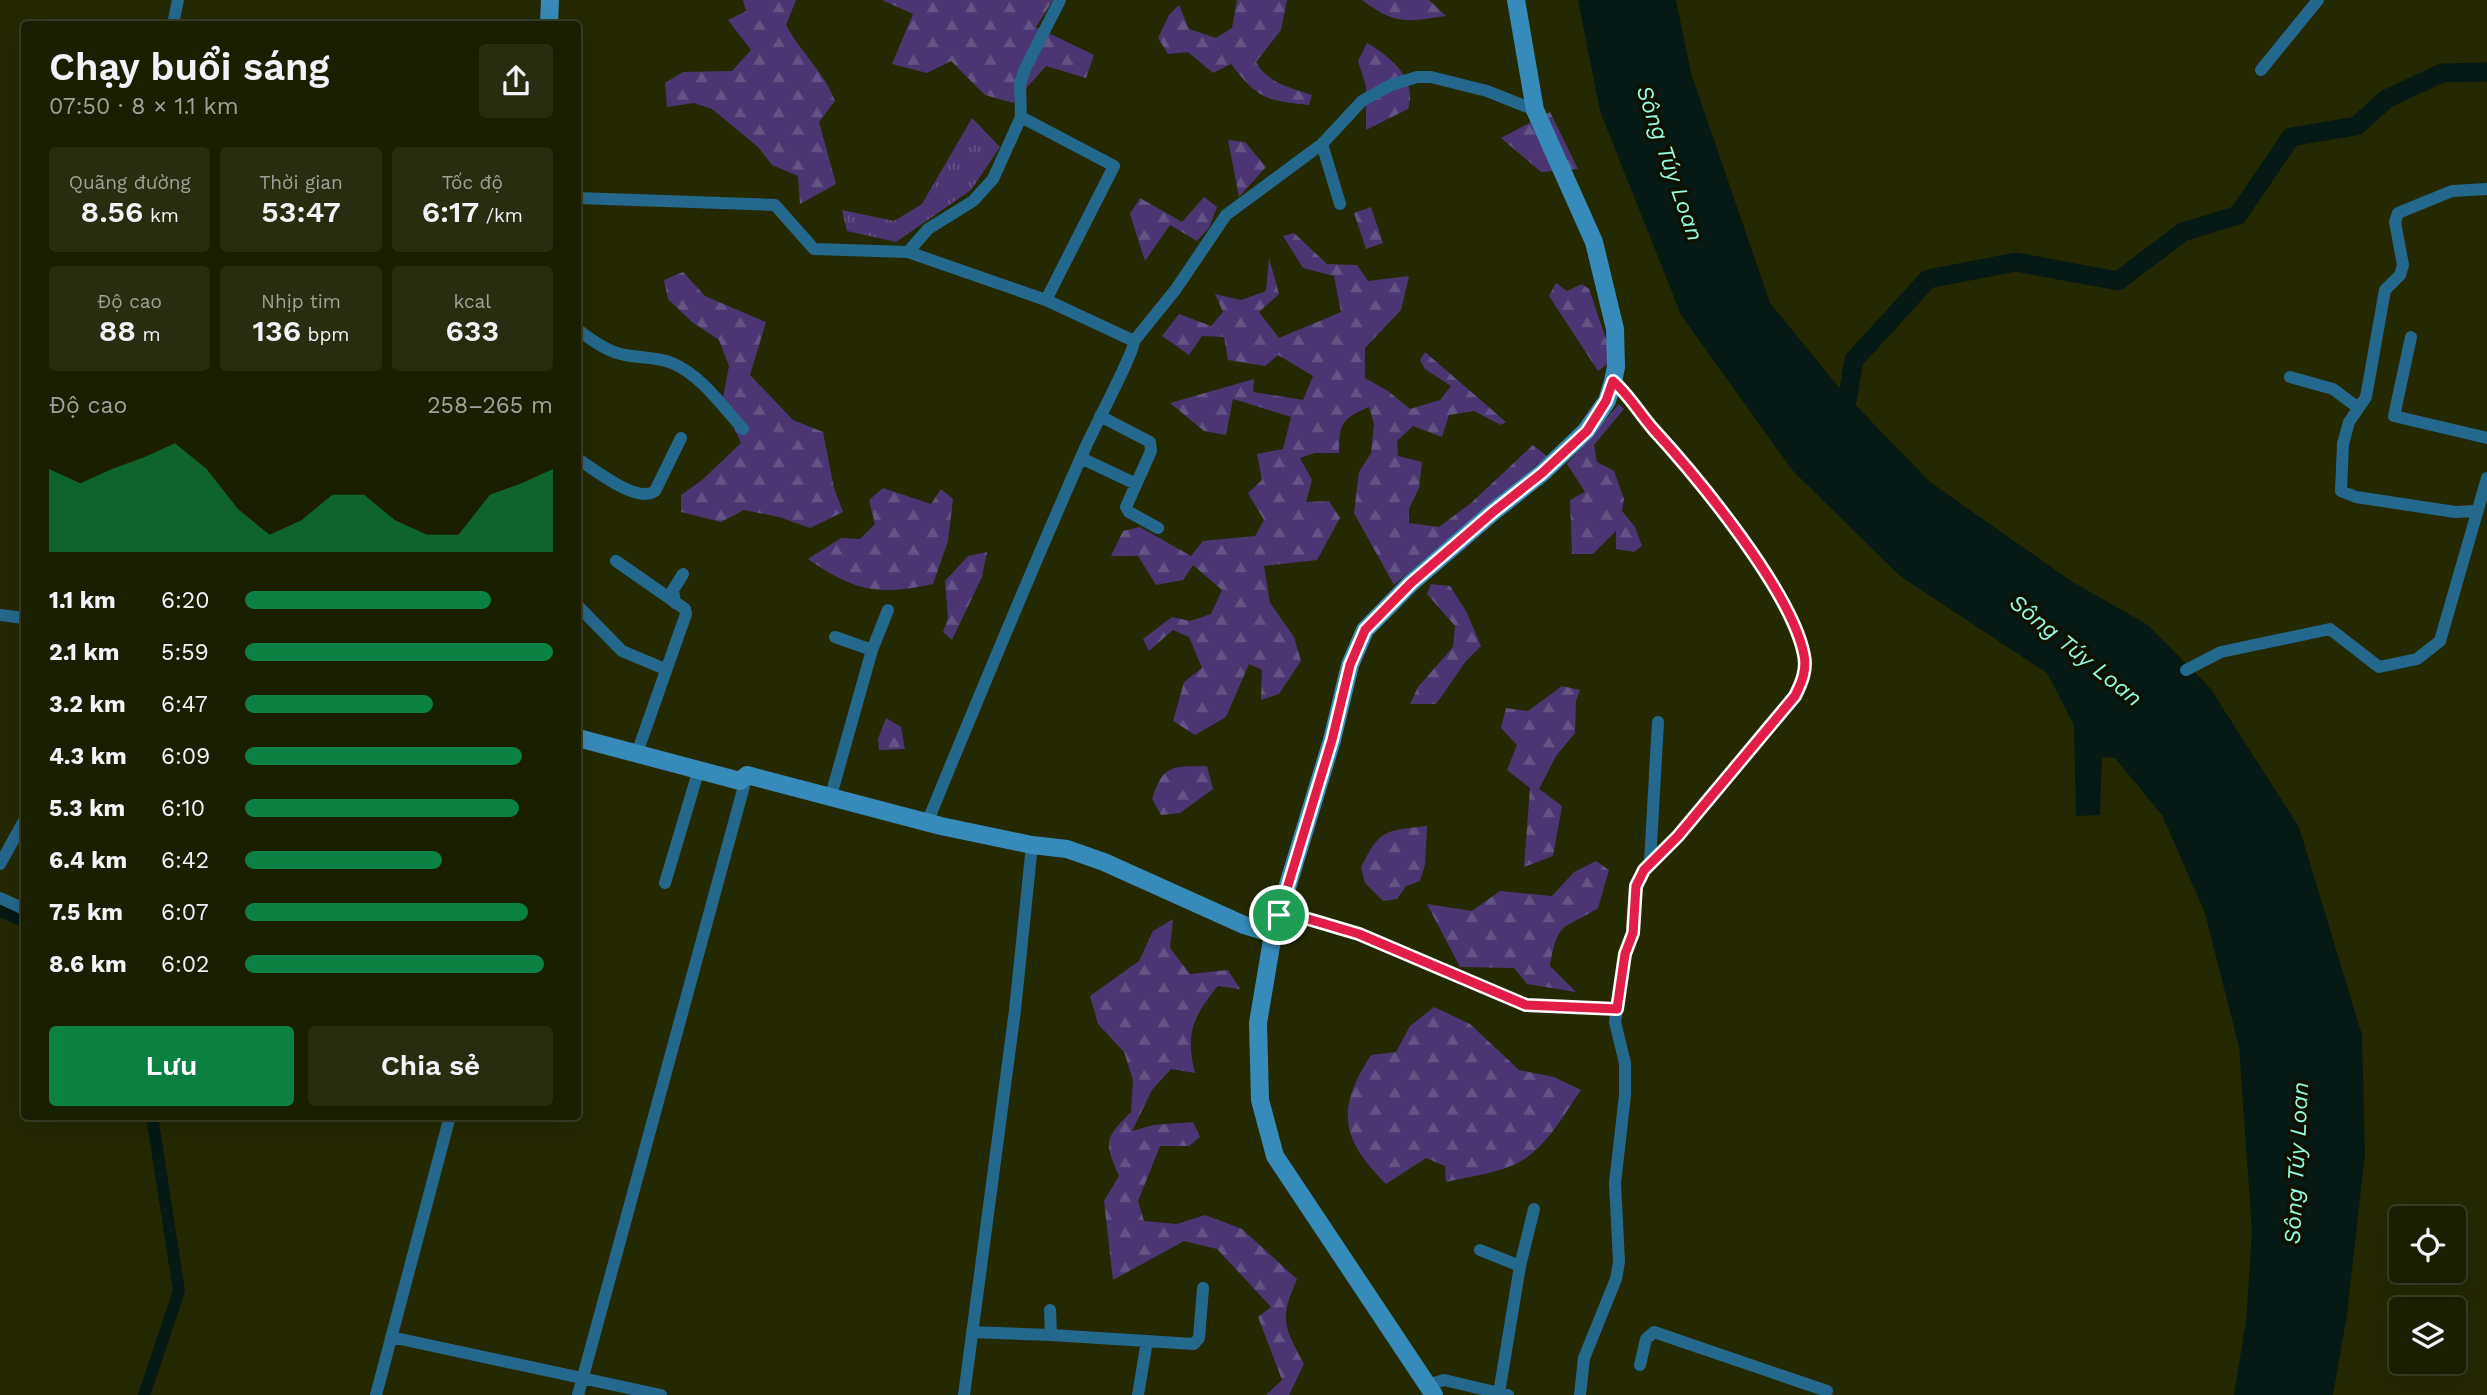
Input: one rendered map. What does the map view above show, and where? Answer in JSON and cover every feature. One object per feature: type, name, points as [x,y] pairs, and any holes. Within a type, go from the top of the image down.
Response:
[{"type":"street","points":[[174,21],[178,0]]},
{"type":"street","points":[[549,21],[550,0]]},
{"type":"street","points":[[908,252],[928,229],[984,192],[1021,117],[1020,84],[1060,0]]},
{"type":"street","points":[[1516,0],[1535,110],[1594,242],[1615,329],[1616,367],[1613,381],[1606,401],[1587,431],[1542,473],[1411,583],[1365,630],[1350,665],[1332,740],[1273,934],[1258,1023],[1257,1059],[1260,1100],[1275,1156],[1430,1390],[1444,1380],[1498,1393],[1520,1266],[1534,1209]]},
{"type":"street","points":[[2261,70],[2318,0]]},
{"type":"street","points":[[927,823],[1025,583],[1100,416],[1133,352],[1133,341],[1176,289],[1226,215],[1322,144],[1363,101],[1391,85],[1417,77],[1432,77],[1487,91],[1535,110]]},
{"type":"street","points":[[1021,117],[1114,166],[1046,300]]},
{"type":"street","points":[[1322,144],[1340,204]]},
{"type":"street","points":[[2476,511],[2455,512],[2356,497],[2341,491],[2343,444],[2357,407],[2366,397],[2385,290],[2400,275],[2403,265],[2395,222],[2398,213],[2452,191],[2487,189]]},
{"type":"street","points":[[581,198],[775,205],[814,248],[908,252],[1046,300],[1133,341]]},
{"type":"street","points":[[581,332],[596,344],[621,355],[671,362],[704,386],[743,429]]},
{"type":"street","points":[[2411,337],[2394,416],[2487,438]]},
{"type":"street","points":[[2290,377],[2333,389],[2357,407]]},
{"type":"street","points":[[1580,1395],[1584,1358],[1616,1279],[1619,1262],[1615,1183],[1625,1095],[1625,1063],[1615,1022],[1625,954],[1633,933],[1636,886],[1650,862],[1678,836],[1795,696],[1805,673],[1805,658],[1794,627],[1758,562],[1677,453],[1644,418],[1632,397],[1613,381]]},
{"type":"street","points":[[1100,416],[1150,442],[1151,452],[1127,510],[1158,528]]},
{"type":"street","points":[[581,461],[636,494],[649,495],[655,491],[681,438]]},
{"type":"street","points":[[1081,458],[1136,484]]},
{"type":"street","points":[[2186,670],[2221,652],[2330,629],[2379,667],[2417,659],[2440,641],[2487,478]]},
{"type":"street","points":[[616,561],[675,603],[686,614],[637,753]]},
{"type":"street","points":[[675,603],[673,590],[683,574]]},
{"type":"street","points":[[581,609],[622,650],[665,669]]},
{"type":"street","points":[[830,799],[872,650],[888,610]]},
{"type":"street","points":[[0,615],[21,618]]},
{"type":"street","points":[[835,637],[872,650]]},
{"type":"street","points":[[1650,862],[1657,722]]},
{"type":"street","points":[[581,739],[740,781],[747,775]]},
{"type":"street","points":[[665,883],[699,769]]},
{"type":"street","points":[[747,775],[927,823],[1032,845],[1066,849],[1104,862],[1244,925],[1273,934]]},
{"type":"street","points":[[578,1395],[747,775]]},
{"type":"street","points":[[0,864],[21,827]]},
{"type":"street","points":[[0,837],[14,841]]},
{"type":"street","points":[[964,1395],[1015,1010],[1032,845]]},
{"type":"street","points":[[0,898],[21,908]]},
{"type":"street","points":[[1279,915],[1305,918],[1359,934],[1526,1005],[1617,1009]]},
{"type":"street","points":[[376,1395],[449,1120]]},
{"type":"street","points":[[1480,1250],[1520,1266]]},
{"type":"street","points":[[972,1332],[1197,1342],[1203,1287]]},
{"type":"street","points":[[1050,1310],[1051,1335]]},
{"type":"street","points":[[1640,1364],[1646,1339],[1654,1332],[1827,1391]]},
{"type":"street","points":[[391,1337],[661,1395]]},
{"type":"street","points":[[1138,1395],[1147,1341]]},
{"type":"green space","points":[[743,0],[796,0],[786,25],[825,81],[835,101],[819,122],[836,184],[800,204],[798,176],[772,165],[758,147],[712,109],[694,103],[667,107],[665,83],[683,72],[732,71],[751,50],[728,20],[746,11]]},
{"type":"green space","points":[[882,0],[1053,0],[1036,27],[1094,55],[1086,78],[1046,66],[1013,103],[985,95],[951,61],[927,73],[892,64],[913,14]]},
{"type":"green space","points":[[1237,0],[1287,0],[1281,30],[1256,62],[1273,80],[1312,95],[1309,105],[1283,102],[1264,96],[1249,85],[1231,64],[1213,73],[1188,52],[1168,54],[1158,38],[1169,15],[1179,5],[1189,29],[1216,38],[1232,28]]},
{"type":"green space","points":[[1362,0],[1429,0],[1446,16],[1401,20],[1383,14]]},
{"type":"green space","points":[[1367,43],[1385,55],[1400,70],[1406,79],[1410,98],[1408,109],[1366,130],[1366,86],[1358,61]]},
{"type":"green space","points":[[1550,112],[1578,169],[1541,172],[1501,138]]},
{"type":"green space","points":[[972,118],[1000,147],[971,190],[896,242],[847,231],[842,210],[894,221],[922,204]]},
{"type":"green space","points":[[1228,140],[1245,142],[1266,167],[1239,197]]},
{"type":"green space","points":[[1204,197],[1217,207],[1209,228],[1197,241],[1170,225],[1145,261],[1130,214],[1140,198],[1182,222]]},
{"type":"green space","points":[[1371,207],[1383,243],[1366,249],[1354,213]]},
{"type":"green space","points":[[1294,233],[1327,264],[1357,265],[1368,281],[1409,276],[1401,310],[1365,348],[1365,378],[1388,391],[1410,409],[1440,400],[1451,386],[1425,369],[1420,360],[1425,352],[1506,422],[1501,425],[1474,411],[1449,415],[1442,437],[1413,426],[1397,441],[1398,456],[1422,462],[1419,488],[1409,509],[1409,523],[1439,527],[1471,503],[1533,445],[1547,456],[1394,585],[1354,513],[1359,472],[1371,453],[1374,424],[1369,407],[1353,415],[1341,429],[1339,453],[1315,453],[1300,458],[1312,480],[1306,502],[1329,501],[1340,518],[1317,560],[1264,566],[1270,603],[1294,637],[1301,661],[1279,694],[1261,700],[1262,670],[1249,664],[1226,717],[1195,735],[1173,721],[1184,682],[1202,668],[1189,637],[1173,630],[1149,651],[1143,639],[1172,617],[1190,621],[1211,614],[1222,590],[1193,565],[1183,580],[1156,585],[1138,556],[1111,556],[1123,531],[1140,527],[1191,556],[1203,541],[1255,536],[1264,520],[1248,493],[1262,480],[1257,454],[1283,449],[1291,417],[1233,399],[1226,435],[1204,431],[1170,403],[1254,379],[1253,392],[1303,400],[1313,376],[1278,355],[1265,366],[1228,360],[1224,337],[1202,336],[1189,355],[1162,336],[1179,314],[1211,326],[1223,312],[1215,294],[1241,300],[1266,291],[1269,258],[1279,294],[1259,312],[1279,338],[1341,312],[1334,276],[1303,268],[1283,236]]},
{"type":"green space","points":[[683,272],[705,296],[766,322],[750,375],[793,420],[823,432],[834,488],[843,512],[810,528],[779,517],[744,510],[721,522],[681,512],[681,495],[702,480],[741,443],[722,403],[729,366],[719,340],[692,322],[668,299],[664,280]]},
{"type":"green space","points":[[1556,283],[1567,291],[1582,284],[1589,289],[1607,342],[1609,363],[1598,371],[1549,296]]},
{"type":"green space","points":[[1619,404],[1624,409],[1594,445],[1597,462],[1614,471],[1624,499],[1622,511],[1635,527],[1642,546],[1634,552],[1616,549],[1616,531],[1593,554],[1572,554],[1570,500],[1585,492],[1567,464]]},
{"type":"green space","points":[[883,488],[931,504],[941,489],[953,499],[948,541],[933,584],[897,590],[867,588],[839,578],[808,559],[841,538],[860,539],[875,524],[869,500]]},
{"type":"green space","points":[[987,552],[982,577],[952,640],[943,632],[948,618],[945,581],[968,556]]},
{"type":"green space","points":[[1431,584],[1450,586],[1466,611],[1481,646],[1466,661],[1436,704],[1410,704],[1418,687],[1453,647],[1455,626],[1427,594]]},
{"type":"green space","points":[[1562,686],[1580,690],[1576,701],[1575,733],[1556,756],[1539,789],[1562,806],[1553,856],[1524,867],[1530,788],[1507,770],[1517,745],[1501,728],[1506,708],[1528,711]]},
{"type":"green space","points":[[886,718],[901,727],[905,749],[879,750],[878,739]]},
{"type":"green space","points":[[1207,766],[1213,789],[1180,813],[1161,815],[1152,799],[1165,773],[1177,767]]},
{"type":"green space","points":[[1427,826],[1425,865],[1420,881],[1406,886],[1397,899],[1383,901],[1365,883],[1361,868],[1368,855],[1379,838],[1386,834]]},
{"type":"green space","points":[[1596,861],[1609,870],[1598,908],[1564,928],[1556,940],[1550,966],[1576,992],[1527,984],[1514,968],[1460,967],[1427,904],[1472,911],[1500,891],[1552,896],[1574,872]]},
{"type":"green space","points":[[1173,919],[1170,948],[1190,974],[1228,970],[1240,989],[1218,986],[1209,997],[1197,1016],[1191,1036],[1195,1073],[1171,1069],[1152,1090],[1132,1131],[1153,1125],[1193,1122],[1200,1137],[1189,1146],[1160,1146],[1138,1201],[1144,1221],[1177,1224],[1205,1215],[1242,1229],[1297,1279],[1288,1304],[1286,1323],[1304,1364],[1289,1395],[1266,1395],[1282,1380],[1258,1317],[1271,1307],[1217,1249],[1184,1241],[1113,1280],[1104,1201],[1119,1176],[1109,1141],[1131,1112],[1133,1080],[1124,1052],[1098,1024],[1090,996],[1139,961],[1153,931]]},
{"type":"green space","points":[[1434,1007],[1470,1024],[1519,1070],[1554,1077],[1581,1090],[1542,1144],[1517,1163],[1498,1171],[1446,1182],[1445,1166],[1426,1158],[1386,1184],[1359,1152],[1352,1137],[1348,1107],[1352,1091],[1371,1055],[1396,1052],[1410,1026]]},
{"type":"water","name":"Sông Túy Loan","points":[[1578,0],[1676,0],[1691,73],[1770,303],[1842,391],[1930,482],[2071,581],[2148,625],[2210,688],[2299,827],[2362,1035],[2365,1153],[2347,1315],[2333,1395],[2234,1395],[2246,1321],[2252,1231],[2239,1047],[2205,913],[2162,815],[2115,758],[2102,757],[2100,815],[2076,816],[2074,725],[2047,673],[1900,576],[1793,471],[1681,315],[1600,111]]},
{"type":"waterway","points":[[1843,424],[1854,360],[1928,279],[2016,262],[2118,281],[2183,232],[2238,215],[2291,137],[2356,126],[2388,98],[2442,73],[2487,72]]},
{"type":"waterway","points":[[0,911],[21,920]]},
{"type":"waterway","points":[[144,1395],[179,1291],[153,1120]]},
{"type":"route","points":[[1613,381],[1632,397],[1644,418],[1677,453],[1758,562],[1794,627],[1805,658],[1805,673],[1795,696],[1678,836],[1644,870],[1636,886],[1633,933],[1625,954],[1617,1009],[1526,1005],[1359,934],[1305,918],[1279,915],[1332,740],[1350,665],[1365,630],[1411,583],[1542,473],[1587,431],[1606,401],[1613,381]]}]
